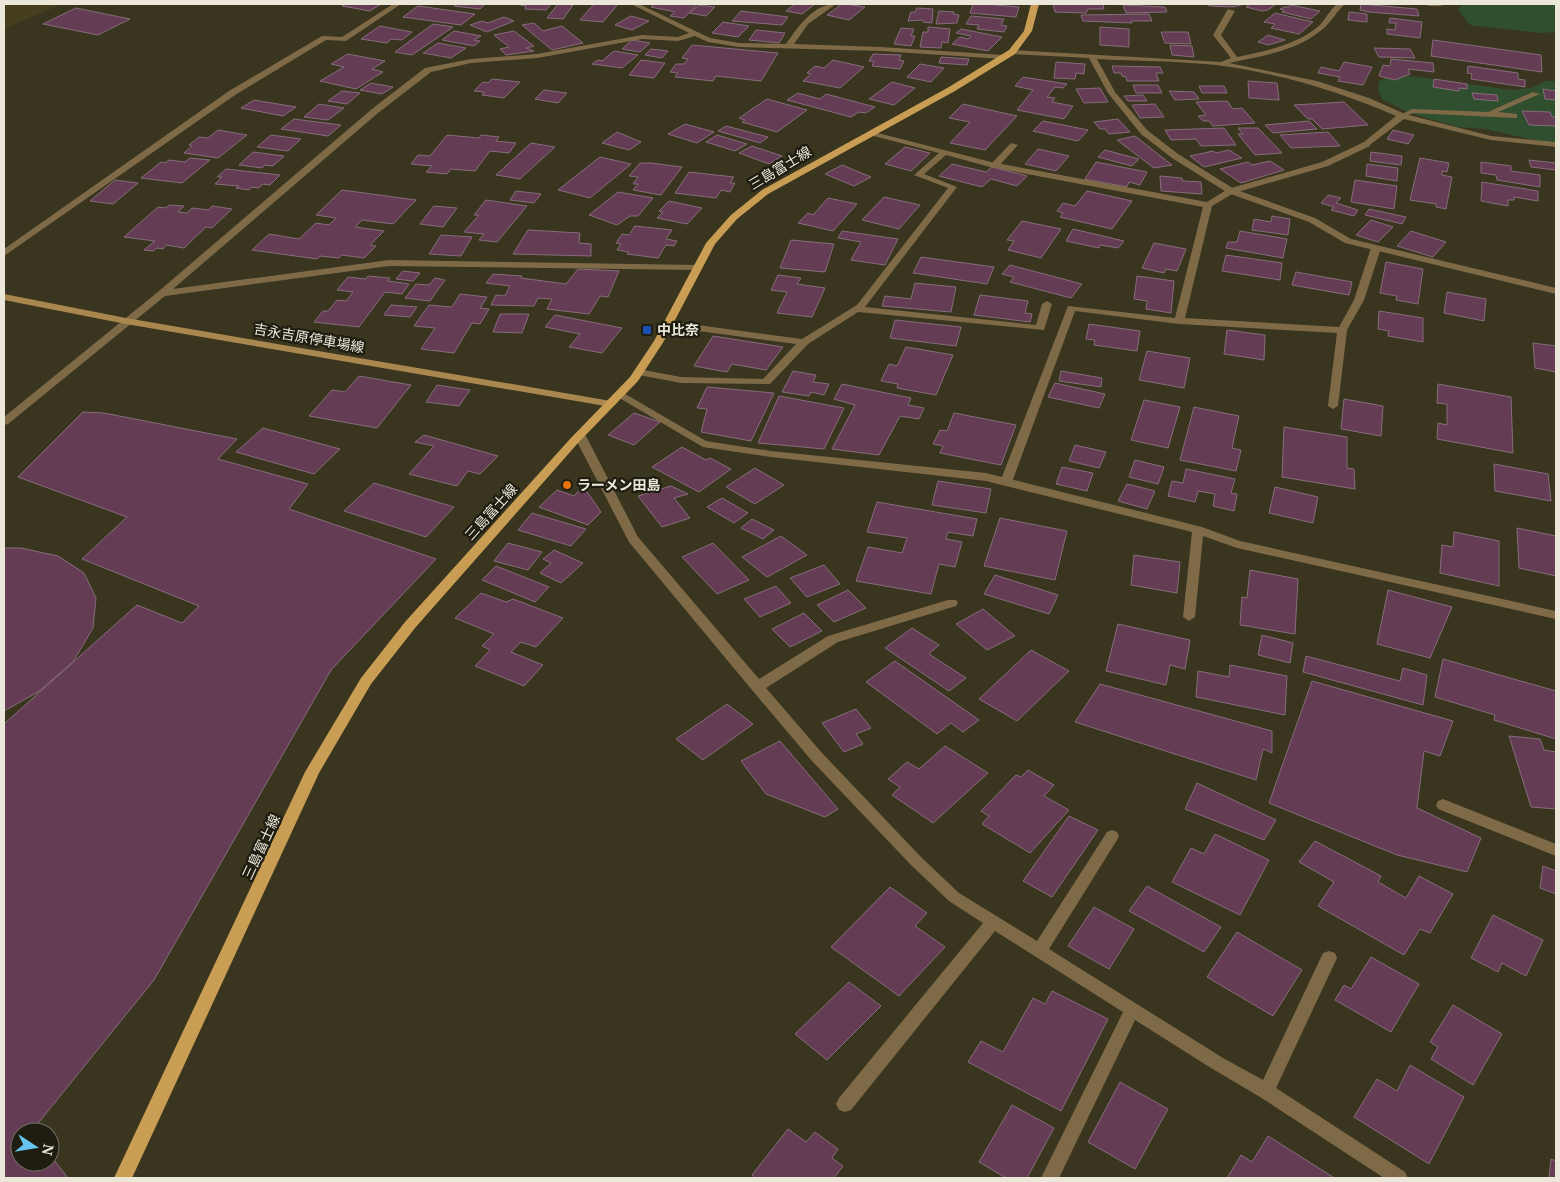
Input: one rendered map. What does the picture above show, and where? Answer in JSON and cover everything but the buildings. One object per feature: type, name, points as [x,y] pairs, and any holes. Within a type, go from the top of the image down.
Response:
[{"type":"main road","name":"三島富士線","points":[[124,1178],[312,772],[366,681],[410,625],[638,372],[668,324],[711,243],[734,217],[765,192],[952,89],[1008,55],[1028,31],[1034,4]]},
{"type":"main road","name":"吉永吉原停車場線","points":[[4,297],[126,321],[611,404]]},
{"type":"street","points":[[4,253],[232,92],[325,38],[343,39],[397,4]]},
{"type":"street","points":[[634,4],[708,40],[739,45],[1216,63],[1314,83],[1366,100],[1402,116],[1491,138],[1556,145]]},
{"type":"street","points":[[788,47],[805,22],[833,4]]},
{"type":"street","points":[[1216,63],[1275,51],[1304,38],[1322,26],[1332,10],[1341,4]]},
{"type":"street","points":[[1428,4],[1442,4]]},
{"type":"street","points":[[1231,12],[1217,35],[1235,59]]},
{"type":"street","points":[[4,422],[162,293],[375,111],[428,70],[471,61],[537,56],[642,37],[678,39],[694,34]]},
{"type":"street","points":[[1093,58],[1112,93],[1144,132],[1175,156],[1231,191],[1312,220],[1348,241],[1556,290]]},
{"type":"street","points":[[1490,114],[1536,94]]},
{"type":"street","points":[[873,133],[995,165],[1208,205],[1231,191],[1325,164],[1367,144],[1402,116],[1412,111],[1514,116]]},
{"type":"street","points":[[995,165],[1014,145]]},
{"type":"street","points":[[638,372],[682,380],[766,382],[804,342],[856,309],[953,187],[918,174],[945,152]]},
{"type":"street","points":[[1179,321],[1208,205]]},
{"type":"street","points":[[1333,406],[1342,330],[1359,300],[1376,248]]},
{"type":"street","points":[[162,293],[388,263],[697,268]]},
{"type":"street","points":[[856,309],[1040,328],[1047,304]]},
{"type":"street","points":[[1006,482],[1071,308],[1179,321],[1342,330]]},
{"type":"street","points":[[668,324],[804,342]]},
{"type":"street","points":[[620,394],[703,444],[771,454],[986,477],[1198,530],[1237,544],[1556,615]]},
{"type":"street","points":[[580,436],[633,539],[817,758],[916,861],[954,897],[1132,1010],[1266,1091],[1399,1178]]},
{"type":"street","points":[[1189,618],[1198,530]]},
{"type":"street","points":[[757,687],[833,639],[952,603]]},
{"type":"street","points":[[1443,805],[1556,850]]},
{"type":"street","points":[[1039,951],[1112,836]]},
{"type":"street","points":[[845,1104],[993,922]]},
{"type":"street","points":[[1266,1091],[1329,958]]},
{"type":"street","points":[[1050,1178],[1132,1010]]},
{"type":"shaded area","points":[[4,4],[62,4],[4,29]]},
{"type":"green space","points":[[1464,4],[1556,4],[1556,32],[1540,33],[1470,25],[1458,9]]},
{"type":"green space","points":[[1396,74],[1512,90],[1532,88],[1545,81],[1556,81],[1556,145],[1485,129],[1459,127],[1412,114],[1383,100],[1378,91],[1379,81]]},
{"type":"place","name":"中比奈","points":[[647,330]]},
{"type":"place","name":"ラーメン田島","points":[[567,485]]}]
